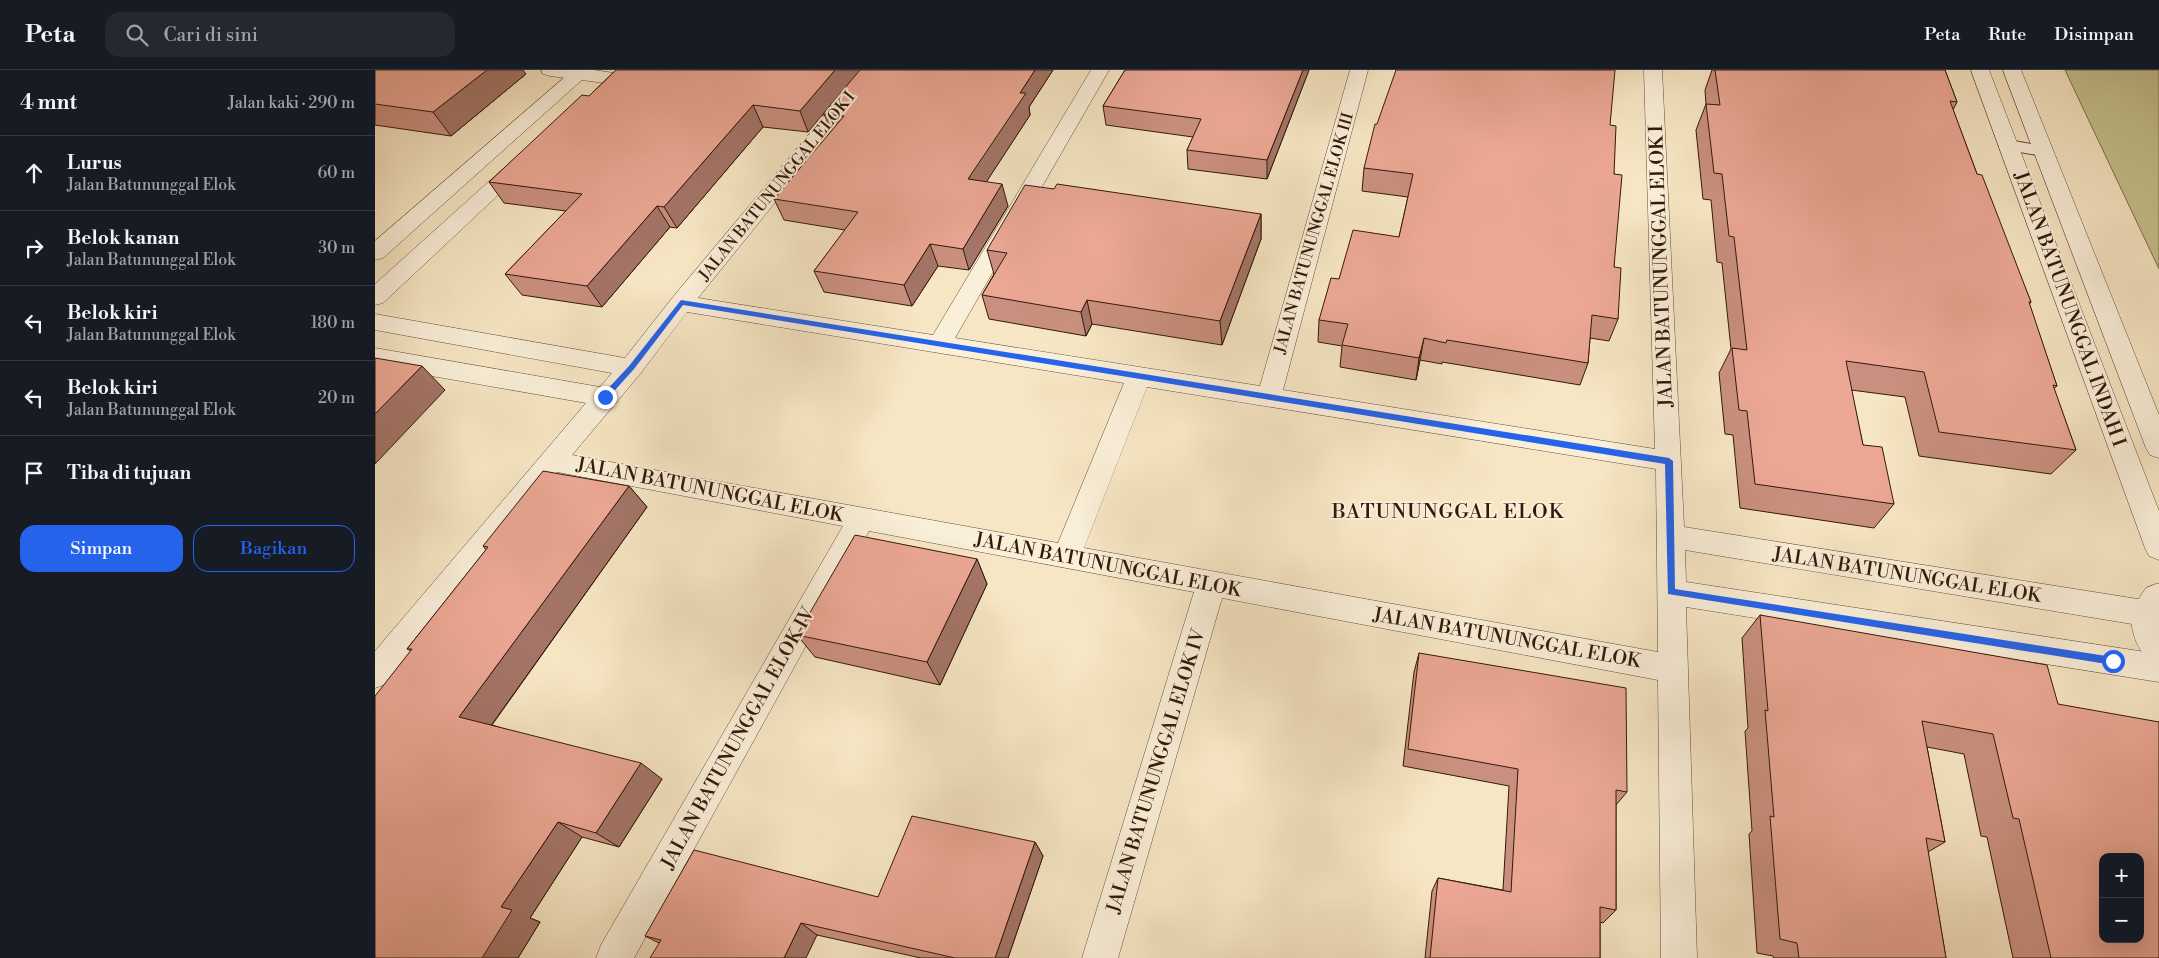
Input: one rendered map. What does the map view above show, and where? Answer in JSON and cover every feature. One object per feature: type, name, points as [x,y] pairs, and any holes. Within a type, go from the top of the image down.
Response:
[{"type":"street","points":[[549,70],[617,74]]},
{"type":"street","name":"JALAN BATUNUNGGAL ELOK I","points":[[681,303],[873,70]]},
{"type":"street","points":[[940,344],[1100,70]]},
{"type":"street","name":"JALAN BATUNUNGGAL ELOK III","points":[[1269,397],[1359,70]]},
{"type":"street","name":"JALAN BATUNUNGGAL ELOK I","points":[[1653,70],[1669,461]]},
{"type":"street","name":"JALAN BATUNUNGGAL INDAH I","points":[[1980,70],[2159,548]]},
{"type":"street","name":"JALAN BATUNUNGGAL INDAH I","points":[[2012,70],[2159,448]]},
{"type":"street","points":[[375,253],[582,72]]},
{"type":"street","points":[[591,98],[617,74]]},
{"type":"street","points":[[375,297],[533,151]]},
{"type":"street","points":[[681,303],[1669,461],[1679,958]]},
{"type":"street","name":"JALAN BATUNUNGGAL ELOK","points":[[681,303],[631,368],[551,461],[1673,669]]},
{"type":"street","points":[[375,322],[631,368]]},
{"type":"street","points":[[375,357],[605,397]]},
{"type":"street","points":[[1066,557],[1139,376]]},
{"type":"street","points":[[375,674],[551,461]]},
{"type":"street","name":"JALAN BATUNUNGGAL ELOK IV","points":[[614,958],[862,519]]},
{"type":"street","name":"JALAN BATUNUNGGAL ELOK","points":[[1670,536],[2151,605]]},
{"type":"street","name":"JALAN BATUNUNGGAL ELOK IV","points":[[1100,958],[1211,584]]},
{"type":"street","points":[[1671,592],[2159,668]]},
{"type":"street","points":[[2151,605],[2150,639],[2159,650]]},
{"type":"lane","points":[[2008,145],[2043,150]]},
{"type":"shaded area","points":[[2065,70],[2159,70],[2159,269]]},
{"type":"building","points":[[375,70],[487,70],[433,112],[375,104]]},
{"type":"building","points":[[616,70],[835,70],[800,111],[753,105],[664,207],[657,206],[587,286],[505,274],[582,194],[489,182],[582,95],[589,96]]},
{"type":"building","points":[[860,70],[1035,70],[1020,93],[1026,93],[968,179],[1002,184],[963,249],[930,244],[904,285],[814,271],[858,212],[774,199],[844,116],[823,114]]},
{"type":"building","points":[[1125,70],[1303,70],[1267,160],[1187,150],[1201,119],[1103,106]]},
{"type":"building","points":[[1396,70],[1615,70],[1610,125],[1616,126],[1614,174],[1622,175],[1614,267],[1621,268],[1618,319],[1592,315],[1588,363],[1447,340],[1446,343],[1424,338],[1419,358],[1342,345],[1348,324],[1319,320],[1331,278],[1339,279],[1353,230],[1399,237],[1413,174],[1364,168],[1375,124],[1377,124]]},
{"type":"building","points":[[1715,70],[1945,70],[1957,102],[1950,101],[1977,174],[1982,175],[2031,302],[2029,302],[2057,386],[2053,385],[2076,450],[1939,432],[1924,372],[1846,361],[1863,445],[1882,447],[1894,504],[1755,484],[1747,411],[1739,410],[1732,348],[1747,350],[1734,237],[1729,236],[1722,174],[1714,173],[1706,104],[1720,105]]},
{"type":"building","points":[[1057,184],[1261,214],[1220,321],[1087,300],[1081,312],[982,295],[1007,253],[987,250],[1025,185],[1054,189]]},
{"type":"building","points":[[375,358],[422,366],[375,414]]},
{"type":"building","points":[[543,471],[629,486],[459,717],[641,763],[596,833],[558,822],[501,907],[512,910],[482,958],[375,958],[375,696],[412,649],[407,649],[488,547],[483,546]]},
{"type":"building","points":[[855,535],[977,559],[927,662],[797,635]]},
{"type":"building","points":[[1760,615],[2047,665],[2058,704],[2159,722],[2159,958],[2051,958],[2019,819],[2013,818],[1993,734],[1922,721],[1945,842],[1926,838],[1946,958],[1799,958],[1797,943],[1780,939],[1770,816],[1774,817],[1765,710],[1768,711]]},
{"type":"building","points":[[1419,653],[1626,688],[1627,792],[1616,790],[1616,910],[1600,907],[1600,958],[1430,958],[1438,878],[1511,892],[1518,769],[1408,749]]},
{"type":"building","points":[[912,816],[1035,842],[995,958],[955,958],[801,923],[784,958],[650,958],[661,940],[645,936],[694,850],[878,897]]},
{"type":"district","name":"BATUNUNGGAL ELOK","points":[[1448,512]]},
{"type":"route","points":[[605,397],[631,368],[681,303],[1669,461],[1671,592],[2113,661]]}]
